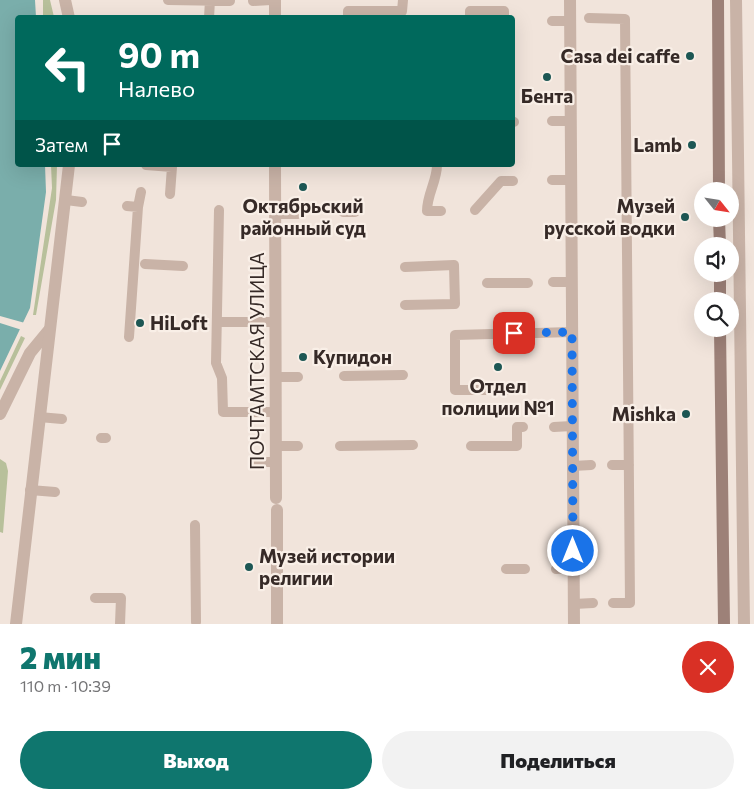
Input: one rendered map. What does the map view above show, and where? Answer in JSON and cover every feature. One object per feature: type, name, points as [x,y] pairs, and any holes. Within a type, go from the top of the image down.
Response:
[{"type":"main road","points":[[718,0],[719,182]]},
{"type":"main road","points":[[720,337],[724,624]]},
{"type":"street","points":[[65,0],[68,15]]},
{"type":"street","points":[[275,0],[275,15]]},
{"type":"street","points":[[570,0],[574,624]]},
{"type":"street","points":[[736,0],[744,624]]},
{"type":"street","points":[[16,624],[69,167]]},
{"type":"street","name":"ПОЧТАМТСКАЯ УЛИЦА","points":[[276,167],[277,624]]},
{"type":"street","points":[[0,414],[30,353],[49,330]]},
{"type":"lane","points":[[168,0],[230,0]]},
{"type":"lane","points":[[209,15],[210,0]]},
{"type":"lane","points":[[253,1],[271,0]]},
{"type":"lane","points":[[348,15],[348,11],[402,12],[403,0]]},
{"type":"lane","points":[[470,15],[470,11],[504,11],[504,15]]},
{"type":"lane","points":[[552,21],[588,18],[625,18],[630,603],[613,603]]},
{"type":"lane","points":[[552,121],[570,121]]},
{"type":"lane","points":[[144,168],[172,167],[170,194]]},
{"type":"lane","points":[[437,167],[437,174],[427,199],[427,211],[440,211]]},
{"type":"lane","points":[[552,180],[571,180]]},
{"type":"lane","points":[[475,210],[501,181],[513,181]]},
{"type":"lane","points":[[129,337],[140,263],[132,206],[141,192]]},
{"type":"lane","points":[[66,200],[82,202]]},
{"type":"lane","points":[[219,210],[216,363],[222,378],[223,412],[276,412]]},
{"type":"lane","points":[[343,212],[356,212]]},
{"type":"lane","points":[[276,214],[298,214]]},
{"type":"lane","points":[[140,263],[183,266]]},
{"type":"lane","points":[[405,267],[454,265],[460,284],[455,304],[405,305]]},
{"type":"lane","points":[[553,282],[571,282]]},
{"type":"lane","points":[[487,283],[528,283]]},
{"type":"lane","points":[[217,322],[276,322]]},
{"type":"lane","points":[[513,390],[455,390],[455,335],[572,332]]},
{"type":"lane","points":[[344,376],[403,374]]},
{"type":"lane","points":[[276,377],[298,377]]},
{"type":"lane","points":[[39,417],[62,419]]},
{"type":"lane","points":[[554,426],[572,426]]},
{"type":"lane","points":[[471,446],[517,446],[517,427],[523,427]]},
{"type":"lane","points":[[340,446],[413,445]]},
{"type":"lane","points":[[276,446],[298,446]]},
{"type":"lane","points":[[254,462],[276,462]]},
{"type":"lane","points":[[573,466],[591,465]]},
{"type":"lane","points":[[612,465],[629,465]]},
{"type":"lane","points":[[30,490],[55,492]]},
{"type":"lane","points":[[195,526],[196,622]]},
{"type":"lane","points":[[556,569],[573,568]]},
{"type":"lane","points":[[506,569],[525,569]]},
{"type":"lane","points":[[95,598],[121,598],[120,624]]},
{"type":"lane","points":[[574,604],[593,604]]},
{"type":"green space","points":[[43,0],[50,0],[54,15],[43,15]]},
{"type":"green space","points":[[51,167],[57,167],[56,200],[36,315],[33,315],[52,188]]},
{"type":"green space","points":[[21,336],[25,338],[0,390],[0,381]]},
{"type":"green space","points":[[0,459],[6,463],[8,471],[3,533],[0,532]]},
{"type":"water","points":[[0,0],[35,0],[36,15],[15,15],[15,167],[45,167],[46,192],[30,308],[0,371]]},
{"type":"pier","points":[[0,316],[25,323],[22,330],[0,323]]},
{"type":"place","name":"Casa dei caffe","points":[[690,56]]},
{"type":"place","name":"Бента","points":[[547,77]]},
{"type":"place","name":"Lamb","points":[[692,145]]},
{"type":"place","name":"Октябрьский районный суд","points":[[303,187]]},
{"type":"place","name":"Музей русской водки","points":[[685,217]]},
{"type":"place","name":"HiLoft","points":[[140,323]]},
{"type":"place","name":"Купидон","points":[[303,357]]},
{"type":"place","name":"Отдел полиции №1","points":[[498,367]]},
{"type":"place","name":"Mishka","points":[[686,414]]},
{"type":"place","name":"Музей истории религии","points":[[249,567]]},
{"type":"route","points":[[514,333],[572,332],[573,551]]}]
